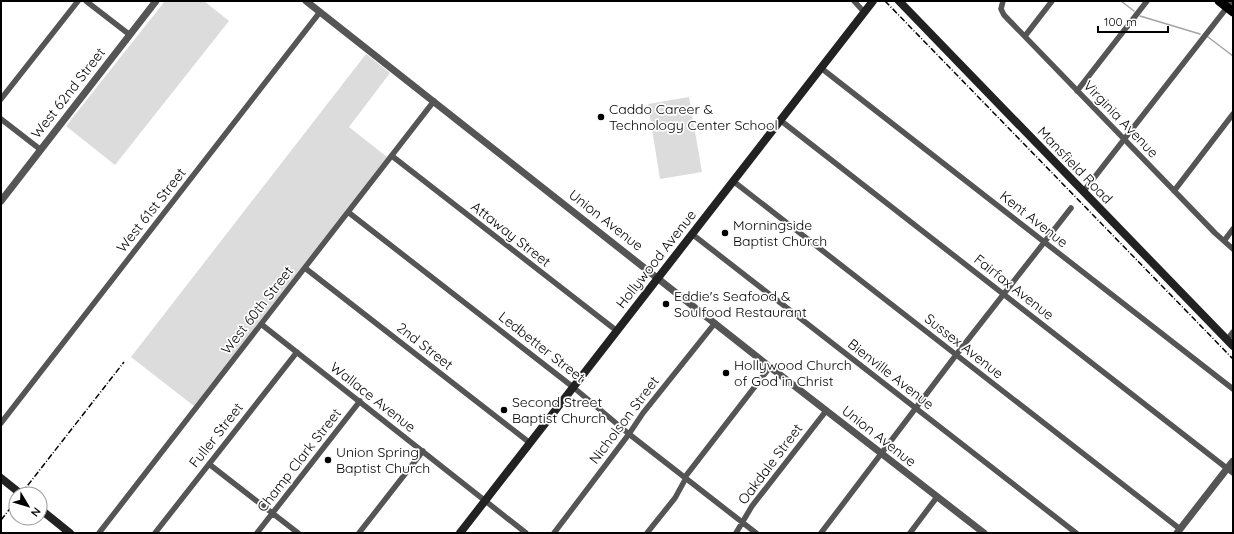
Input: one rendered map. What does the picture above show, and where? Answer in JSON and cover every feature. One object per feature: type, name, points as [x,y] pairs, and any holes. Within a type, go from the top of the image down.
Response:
[{"type":"main road","name":"Hollywood Avenue","points":[[460,533],[873,1]]},
{"type":"main road","name":"Mansfield Road","points":[[899,1],[1233,346]]},
{"type":"main road","points":[[1219,1],[1230,7]]},
{"type":"main road","points":[[1,478],[11,486]]},
{"type":"main road","points":[[48,515],[70,533]]},
{"type":"street","points":[[1,99],[78,1]]},
{"type":"street","points":[[86,1],[130,35]]},
{"type":"street","name":"West 62nd Street","points":[[1,201],[156,1]]},
{"type":"street","name":"Union Avenue","points":[[306,1],[826,411],[984,533]]},
{"type":"street","points":[[854,1],[864,12]]},
{"type":"street","name":"Virginia Avenue","points":[[1003,1],[1001,7],[1002,12],[1174,191],[1233,249]]},
{"type":"street","points":[[1025,36],[1052,1]]},
{"type":"street","points":[[1077,91],[1147,1]]},
{"type":"street","points":[[1083,192],[1230,7]]},
{"type":"street","name":"West 61st Street","points":[[1,423],[320,12]]},
{"type":"street","name":"Kent Avenue","points":[[821,68],[1233,389]]},
{"type":"street","name":"West 60th Street","points":[[99,533],[434,101]]},
{"type":"street","points":[[1174,191],[1233,114]]},
{"type":"street","points":[[1,119],[41,150]]},
{"type":"street","name":"Fairfax Avenue","points":[[780,120],[1230,471]]},
{"type":"street","name":"Attaway Street","points":[[392,156],[617,331]]},
{"type":"street","name":"Sussex Avenue","points":[[733,181],[1179,531]]},
{"type":"street","points":[[821,533],[956,355],[1071,208]]},
{"type":"street","name":"Ledbetter Street","points":[[348,212],[573,387],[629,434],[756,533]]},
{"type":"street","points":[[1224,241],[1233,229]]},
{"type":"street","name":"Bienville Avenue","points":[[692,234],[1076,533]]},
{"type":"street","name":"2nd Street","points":[[304,268],[530,443]]},
{"type":"street","name":"Nicholson Street","points":[[554,533],[629,434],[643,413],[715,323]]},
{"type":"street","name":"Wallace Avenue","points":[[261,324],[526,533]]},
{"type":"street","points":[[1227,340],[1233,332]]},
{"type":"street","name":"Fuller Street","points":[[155,533],[297,352]]},
{"type":"street","points":[[647,533],[675,498],[686,478],[770,367]]},
{"type":"street","name":"Champ Clark Street","points":[[257,533],[360,401]]},
{"type":"street","name":"Oakdale Street","points":[[736,533],[756,500],[826,411]]},
{"type":"street","points":[[359,533],[423,451]]},
{"type":"street","points":[[1179,531],[1230,471],[1233,461]]},
{"type":"street","points":[[209,464],[298,533]]},
{"type":"street","points":[[910,533],[937,497]]},
{"type":"shaded area","points":[[165,1],[204,1],[229,21],[115,165],[66,126]]},
{"type":"shaded area","points":[[366,54],[390,73],[349,127],[387,157],[194,406],[131,357]]},
{"type":"shaded area","points":[[689,97],[702,172],[660,179],[648,104]]},
{"type":"waterway","points":[[1121,1],[1134,11]]},
{"type":"waterway","points":[[1140,16],[1200,34]]},
{"type":"waterway","points":[[1208,37],[1233,56]]},
{"type":"railway","points":[[885,1],[1233,359]]},
{"type":"railway","points":[[27,486],[124,362]]},
{"type":"railway","points":[[1,520],[8,511]]},
{"type":"place","name":"Caddo Career & Technology Center School","points":[[601,117]]},
{"type":"place","name":"Morningside Baptist Church","points":[[725,233]]},
{"type":"place","name":"Eddie's Seafood & Soulfood Restaurant","points":[[666,304]]},
{"type":"place","name":"Hollywood Church of God in Christ","points":[[726,373]]},
{"type":"place","name":"Second Street Baptist Church","points":[[504,410]]},
{"type":"place","name":"Union Spring Baptist Church","points":[[328,460]]}]
